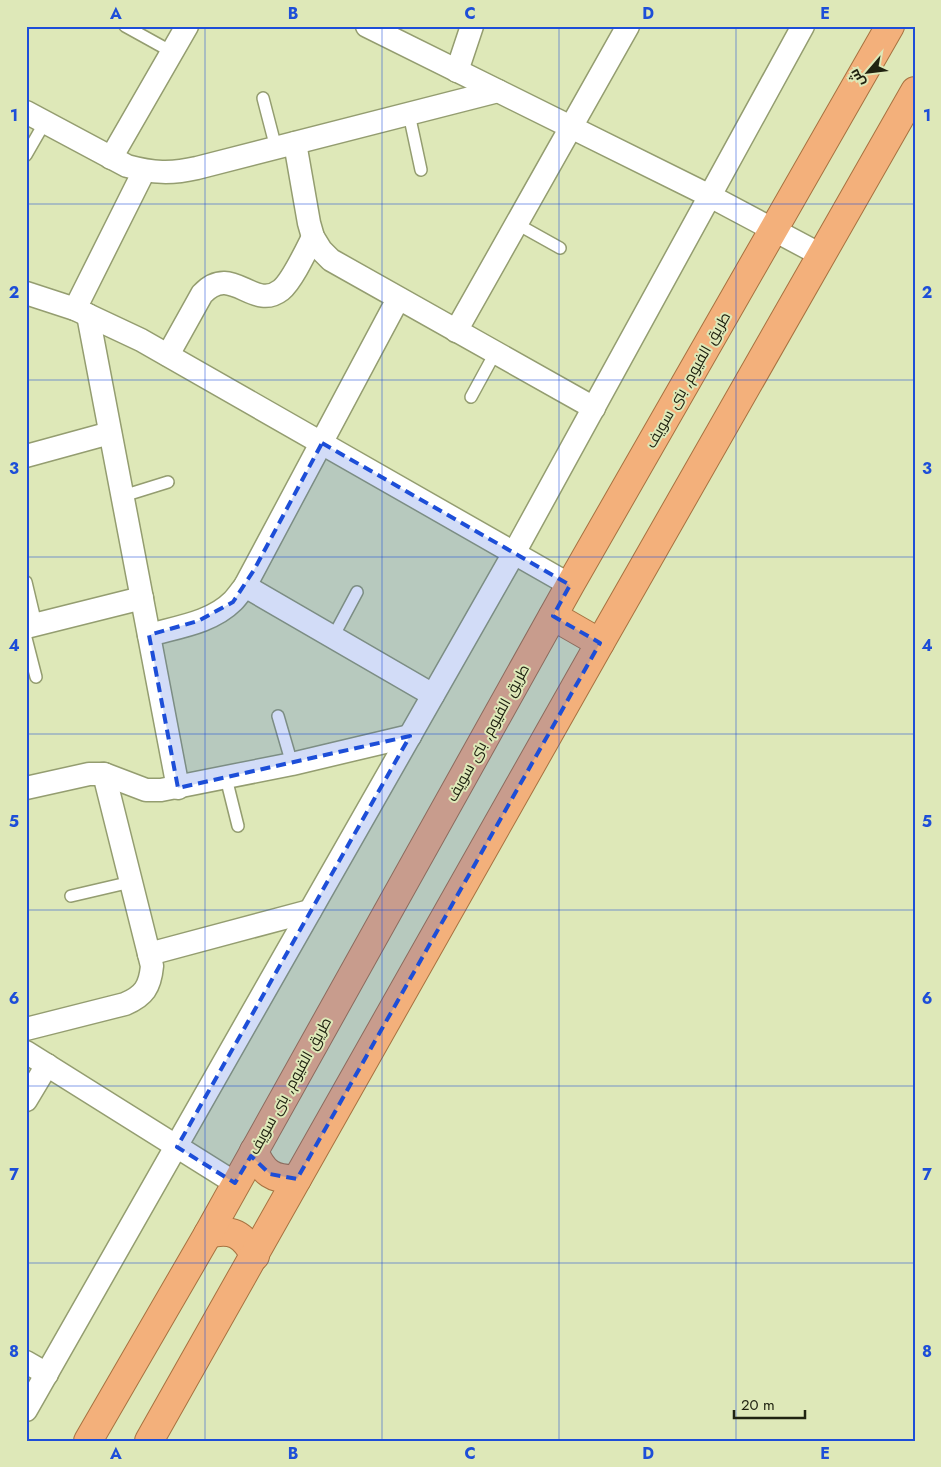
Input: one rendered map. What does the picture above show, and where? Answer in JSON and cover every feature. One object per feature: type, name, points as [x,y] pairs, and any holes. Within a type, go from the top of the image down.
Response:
[{"type":"highway","name":"طريق الفيوم, بنى سويف","points":[[88,1441],[208,1234],[570,585],[775,230],[890,26]]},
{"type":"highway","points":[[149,1441],[600,643],[915,91]]},
{"type":"highway","points":[[553,616],[600,643]]},
{"type":"highway","points":[[254,1151],[260,1164],[270,1174],[284,1180],[298,1179]]},
{"type":"highway","points":[[208,1234],[222,1231],[236,1234],[248,1243],[254,1256]]},
{"type":"street","points":[[111,158],[187,26]]},
{"type":"street","points":[[368,26],[710,196],[821,255]]},
{"type":"street","points":[[457,71],[472,26]]},
{"type":"street","points":[[456,331],[628,26]]},
{"type":"street","points":[[26,1410],[514,553],[803,26]]},
{"type":"street","points":[[36,117],[127,166],[144,171],[180,172],[498,91]]},
{"type":"street","points":[[285,146],[313,237],[321,250],[331,260],[594,408]]},
{"type":"street","points":[[144,171],[81,312],[123,496],[178,788]]},
{"type":"street","points":[[168,355],[202,294],[208,288],[224,282],[253,294],[262,296],[272,295],[286,285],[313,237]]},
{"type":"street","points":[[26,293],[81,312],[119,329],[168,355],[570,585]]},
{"type":"street","points":[[149,634],[217,614],[233,602],[245,586],[398,299]]},
{"type":"street","points":[[26,456],[110,433]]},
{"type":"street","points":[[245,586],[433,696]]},
{"type":"street","points":[[30,630],[142,598]]},
{"type":"street","points":[[26,788],[89,774],[104,774],[146,790],[178,788],[292,764],[410,736]]},
{"type":"street","points":[[26,1029],[125,1004],[136,999],[145,990],[151,979],[152,966],[104,774]]},
{"type":"street","points":[[149,954],[310,911]]},
{"type":"street","points":[[26,1052],[235,1183]]},
{"type":"street","points":[[26,1100],[47,1066]]},
{"type":"street","points":[[26,1362],[47,1374]]},
{"type":"lane","points":[[125,26],[172,52]]},
{"type":"lane","points":[[263,98],[285,146]]},
{"type":"lane","points":[[409,114],[421,170]]},
{"type":"lane","points":[[26,155],[36,117]]},
{"type":"lane","points":[[517,224],[560,248]]},
{"type":"lane","points":[[471,397],[495,353]]},
{"type":"lane","points":[[123,496],[168,482]]},
{"type":"lane","points":[[26,582],[36,677]]},
{"type":"lane","points":[[333,637],[357,592]]},
{"type":"lane","points":[[278,716],[292,764]]},
{"type":"lane","points":[[226,778],[238,826]]},
{"type":"lane","points":[[71,896],[130,882]]},
{"type":"highlighted area","points":[[322,443],[570,585],[553,616],[600,643],[297,1179],[270,1174],[251,1156],[235,1183],[177,1147],[410,736],[178,788],[149,635],[198,621],[233,602],[254,570]]}]
